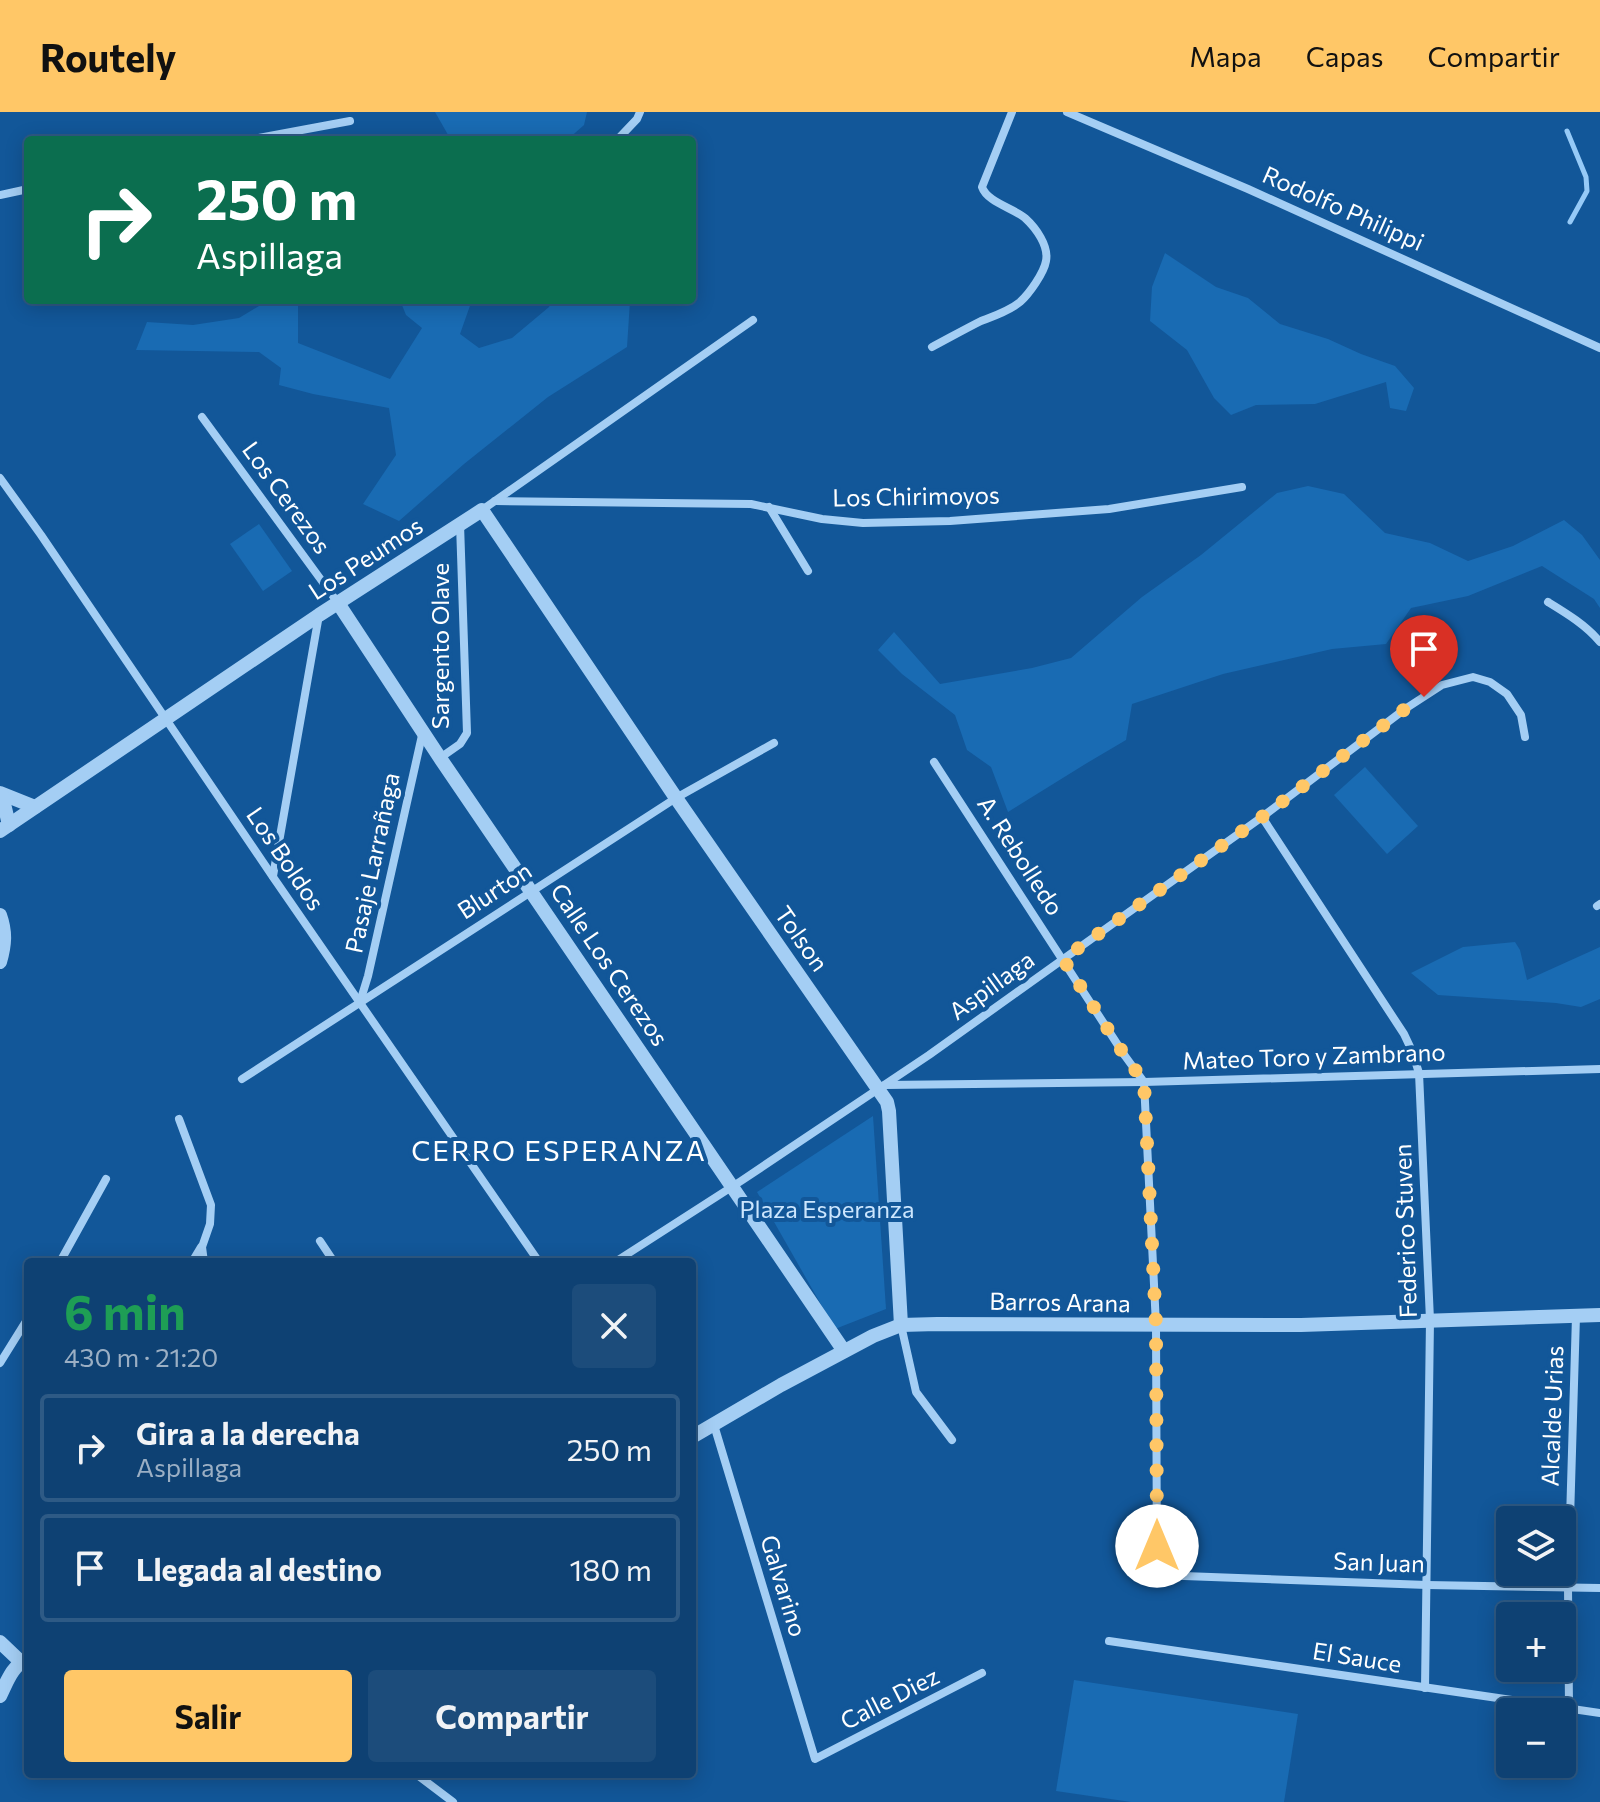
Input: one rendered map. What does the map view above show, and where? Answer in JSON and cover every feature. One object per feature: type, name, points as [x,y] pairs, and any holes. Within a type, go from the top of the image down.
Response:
[{"type":"street","points":[[621,136],[640,112]]},
{"type":"street","points":[[932,347],[1018,303],[1030,292],[1047,260],[1044,244],[1027,219],[990,198],[982,187],[1012,112]]},
{"type":"street","name":"Rodolfo Philippi","points":[[1067,112],[1248,189],[1600,348]]},
{"type":"street","points":[[269,136],[350,121]]},
{"type":"street","points":[[0,195],[24,190]]},
{"type":"street","name":"Los Peumos","points":[[4,828],[319,615],[482,510],[753,320]]},
{"type":"street","name":"Los Cerezos","points":[[202,417],[338,603]]},
{"type":"street","name":"Los Boldos","points":[[0,478],[536,1258]]},
{"type":"street","name":"Los Chirimoyos","points":[[495,501],[751,504],[822,519],[863,523],[950,521],[1109,509],[1242,487]]},
{"type":"street","points":[[769,507],[808,571]]},
{"type":"street","name":"Tolson","points":[[482,510],[676,798],[882,1088],[889,1111],[901,1325],[916,1392],[952,1440]]},
{"type":"street","name":"Sargento Olave","points":[[440,758],[460,744],[467,733],[460,524]]},
{"type":"street","points":[[1548,602],[1569,615],[1600,642]]},
{"type":"street","name":"Calle Los Cerezos","points":[[338,603],[844,1351]]},
{"type":"street","points":[[273,877],[319,615]]},
{"type":"street","name":"Aspillaga","points":[[621,1258],[882,1088],[1442,685],[1473,677],[1490,682],[1507,694],[1521,715],[1525,737]]},
{"type":"street","name":"Pasaje Larrañaga","points":[[360,1002],[423,731]]},
{"type":"street","name":"Blurton","points":[[242,1079],[676,798],[774,743]]},
{"type":"street","name":"A. Rebolledo","points":[[934,762],[1144,1082]]},
{"type":"street","points":[[4,828],[1,794],[35,807]]},
{"type":"street","name":"Federico Stuven","points":[[1262,817],[1404,1034],[1419,1073],[1430,1320],[1425,1688]]},
{"type":"street","points":[[0,915],[5,927],[5,943],[0,962]]},
{"type":"street","name":"Mateo Toro y Zambrano","points":[[882,1088],[1600,1069]]},
{"type":"street","points":[[1144,1082],[1156,1325]]},
{"type":"street","points":[[179,1119],[211,1205],[210,1224],[195,1258]]},
{"type":"street","points":[[62,1258],[106,1179]]},
{"type":"street","points":[[320,1241],[331,1258]]},
{"type":"street","points":[[202,1247],[203,1258]]},
{"type":"street","name":"Barros Arana","points":[[696,1435],[844,1351],[901,1325],[1301,1325],[1600,1315]]},
{"type":"street","name":"Alcalde Urias","points":[[1569,1698],[1568,1587],[1576,1316]]},
{"type":"street","points":[[0,1363],[24,1324]]},
{"type":"street","name":"San Juan","points":[[1156,1325],[1157,1575],[1600,1588]]},
{"type":"street","name":"Galvarino","points":[[714,1425],[815,1759]]},
{"type":"street","name":"El Sauce","points":[[1109,1641],[1497,1698]]},
{"type":"street","points":[[0,1642],[24,1660]]},
{"type":"street","points":[[0,1696],[10,1675],[24,1662]]},
{"type":"street","name":"Calle Diez","points":[[815,1759],[982,1673]]},
{"type":"street","name":"El Sauce","points":[[1576,1709],[1600,1713]]},
{"type":"street","points":[[421,1778],[453,1802]]},
{"type":"green space","points":[[435,112],[587,112],[584,125],[572,136],[449,136]]},
{"type":"green space","points":[[1165,253],[1216,287],[1248,298],[1280,324],[1395,366],[1414,388],[1406,411],[1390,408],[1386,382],[1315,404],[1256,405],[1231,415],[1214,398],[1187,350],[1150,321],[1152,287]]},
{"type":"green space","points":[[262,304],[298,304],[298,343],[390,379],[422,328],[406,315],[402,304],[471,304],[460,334],[479,348],[512,338],[550,304],[630,304],[627,347],[548,397],[399,521],[363,504],[396,455],[389,408],[279,385],[281,368],[259,352],[136,350],[147,322],[193,325],[239,318]]},
{"type":"green space","points":[[1308,486],[1344,494],[1385,533],[1430,543],[1468,561],[1513,546],[1564,520],[1582,535],[1600,560],[1600,608],[1594,599],[1542,566],[1468,596],[1411,608],[1386,644],[1332,649],[1223,674],[1132,704],[1126,740],[1008,812],[991,767],[967,750],[955,715],[902,674],[878,650],[894,632],[940,684],[1071,658],[1142,597],[1201,555],[1277,493]]},
{"type":"green space","points":[[259,524],[292,571],[263,591],[230,544]]},
{"type":"green space","points":[[1365,767],[1418,826],[1387,854],[1334,795]]},
{"type":"green space","points":[[1515,942],[1527,980],[1600,947],[1600,999],[1581,1007],[1438,995],[1411,973],[1463,947]]},
{"type":"green space","name":"Plaza Esperanza","points":[[873,1116],[886,1309],[835,1329],[757,1192]]},
{"type":"green space","points":[[1074,1680],[1298,1714],[1284,1802],[1131,1802],[1056,1791]]},
{"type":"waterway","points":[[1567,131],[1586,177],[1587,191],[1570,222]]},
{"type":"district","name":"CERRO ESPERANZA","points":[[559,1151]]},
{"type":"route","points":[[1157,1546],[1156,1325],[1144,1082],[1063,959],[1424,697]]}]
